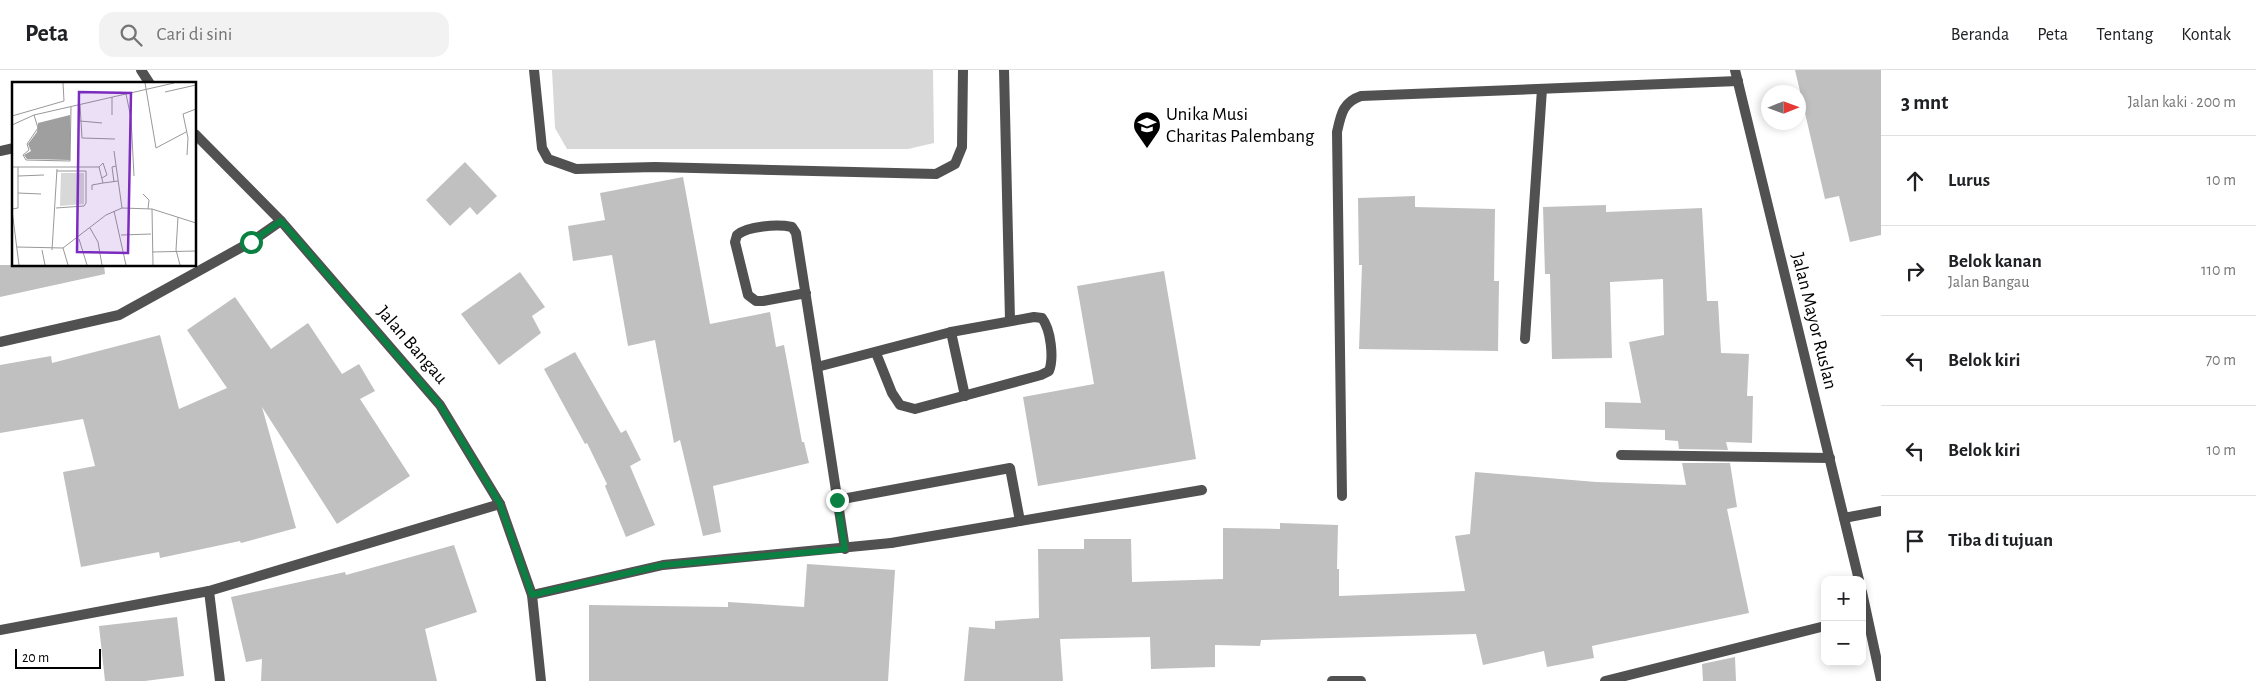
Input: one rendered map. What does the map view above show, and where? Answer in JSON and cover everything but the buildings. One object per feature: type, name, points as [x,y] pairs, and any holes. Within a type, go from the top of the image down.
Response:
[{"type":"street","points":[[141,70],[149,82]]},
{"type":"street","points":[[534,70],[542,148],[548,159],[576,170],[655,167],[936,174],[955,164],[962,147],[963,70]]},
{"type":"street","points":[[1004,70],[1010,320]]},
{"type":"street","name":"Jalan Mayor Ruslan","points":[[1735,70],[1858,576]]},
{"type":"street","points":[[1342,496],[1337,132],[1344,106],[1351,99],[1362,96],[1738,81]]},
{"type":"street","points":[[1525,339],[1542,89]]},
{"type":"street","name":"Jalan Bangau","points":[[196,135],[281,221],[440,405],[500,504],[532,595],[541,681]]},
{"type":"street","points":[[0,342],[120,315],[251,242],[281,221]]},
{"type":"street","points":[[806,293],[763,301],[756,301],[748,296],[735,242],[737,235],[742,230],[784,225],[792,227],[796,233],[806,293],[845,549]]},
{"type":"street","points":[[817,367],[950,332],[1034,317],[1042,318],[1047,324],[1052,363],[1049,371],[915,409],[900,406],[892,393],[876,353]]},
{"type":"street","points":[[950,332],[965,396]]},
{"type":"street","points":[[1621,454],[1830,458]]},
{"type":"street","points":[[837,500],[1010,468],[1020,521]]},
{"type":"street","points":[[532,595],[663,565],[845,549],[891,543],[1202,490]]},
{"type":"street","points":[[0,630],[209,591],[500,504]]},
{"type":"street","points":[[1844,518],[1881,511]]},
{"type":"street","points":[[209,591],[220,681]]},
{"type":"street","points":[[1866,620],[1881,680]]},
{"type":"street","points":[[1605,681],[1821,627]]},
{"type":"street","points":[[1332,681],[1361,681]]},
{"type":"shaded area","points":[[552,70],[933,70],[934,143],[908,149],[567,149],[555,128]]},
{"type":"place","name":"Unika Musi Charitas Palembang","points":[[1147,149]]},
{"type":"route","points":[[251,242],[281,221],[440,405],[500,504],[532,595],[663,565],[845,549],[837,500]]}]
